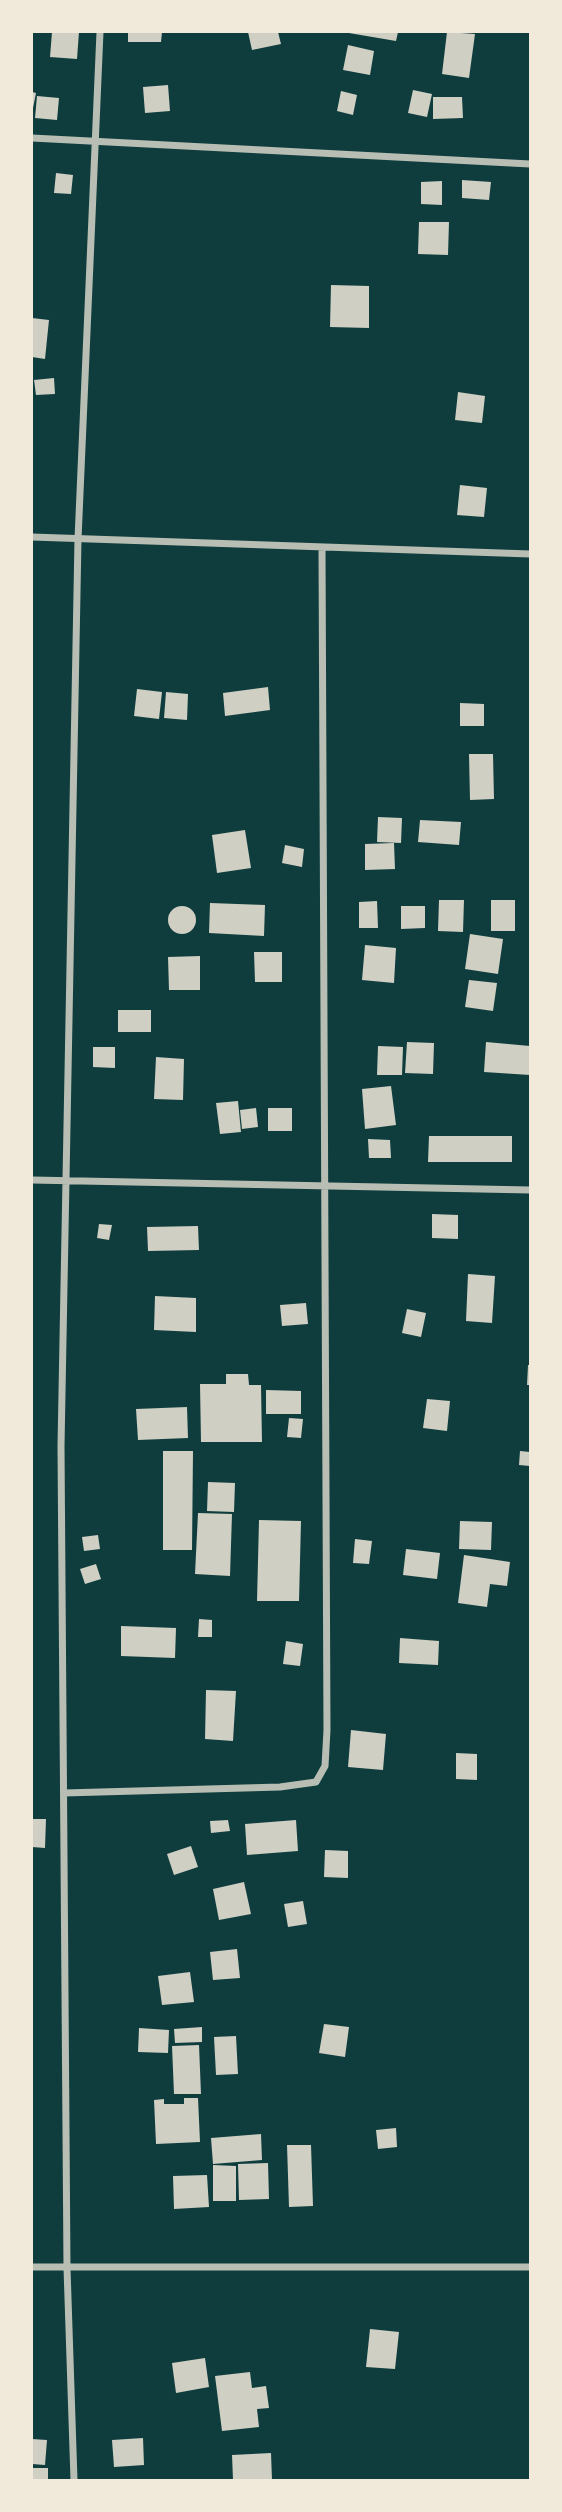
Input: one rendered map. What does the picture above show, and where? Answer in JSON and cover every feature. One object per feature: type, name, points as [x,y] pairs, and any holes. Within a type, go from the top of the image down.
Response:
[{"type":"street","points":[[74,2480],[67,2268],[61,1446],[78,539],[100,32]]},
{"type":"street","points":[[32,138],[530,164]]},
{"type":"street","points":[[32,537],[530,554]]},
{"type":"street","points":[[64,1793],[280,1787],[316,1782],[325,1766],[322,547]]},
{"type":"street","points":[[32,1180],[530,1190]]},
{"type":"street","points":[[32,2267],[530,2267]]},
{"type":"building","points":[[52,32],[79,32],[77,59],[50,57]]},
{"type":"building","points":[[128,32],[162,32],[161,42],[128,42]]},
{"type":"building","points":[[248,32],[278,32],[281,44],[252,50]]},
{"type":"building","points":[[343,32],[398,32],[396,41]]},
{"type":"building","points":[[447,32],[475,34],[469,78],[442,74]]},
{"type":"building","points":[[348,45],[374,51],[370,75],[343,70]]},
{"type":"building","points":[[168,85],[170,111],[145,113],[143,87]]},
{"type":"building","points":[[413,90],[432,94],[427,117],[408,113]]},
{"type":"building","points":[[341,91],[357,95],[353,115],[337,111]]},
{"type":"building","points":[[32,92],[36,93],[33,108],[32,108]]},
{"type":"building","points":[[37,96],[59,98],[57,120],[35,118]]},
{"type":"building","points":[[433,97],[462,97],[463,118],[433,119]]},
{"type":"building","points":[[56,173],[73,175],[71,194],[54,193]]},
{"type":"building","points":[[462,180],[491,182],[489,200],[462,198]]},
{"type":"building","points":[[442,181],[442,205],[421,204],[421,182]]},
{"type":"building","points":[[419,222],[449,222],[448,255],[418,254]]},
{"type":"building","points":[[331,285],[369,286],[369,328],[330,327]]},
{"type":"building","points":[[32,318],[49,320],[45,359],[32,357]]},
{"type":"building","points":[[54,378],[55,394],[36,395],[34,380]]},
{"type":"building","points":[[458,392],[485,396],[482,423],[455,420]]},
{"type":"building","points":[[460,485],[487,488],[484,517],[457,515]]},
{"type":"building","points":[[268,687],[270,710],[225,716],[223,693]]},
{"type":"building","points":[[137,689],[162,692],[159,719],[134,716]]},
{"type":"building","points":[[166,692],[188,694],[187,720],[164,718]]},
{"type":"building","points":[[460,703],[484,704],[484,726],[460,726]]},
{"type":"building","points":[[469,754],[493,754],[494,799],[470,800]]},
{"type":"building","points":[[378,817],[402,818],[401,843],[377,842]]},
{"type":"building","points":[[420,820],[461,822],[459,845],[418,842]]},
{"type":"building","points":[[245,830],[251,868],[217,873],[212,835]]},
{"type":"building","points":[[394,843],[395,869],[365,870],[365,844]]},
{"type":"building","points":[[285,845],[304,849],[302,867],[282,863]]},
{"type":"building","points":[[439,900],[464,900],[463,932],[438,931]]},
{"type":"building","points":[[491,900],[515,900],[515,931],[491,931]]},
{"type":"building","points":[[377,901],[378,928],[359,928],[359,902]]},
{"type":"building","points":[[210,903],[265,905],[264,936],[209,933]]},
{"type":"building","points":[[182,906],[192,910],[196,920],[192,930],[182,934],[172,930],[168,920],[172,910]]},
{"type":"building","points":[[401,906],[425,906],[425,928],[401,929]]},
{"type":"building","points":[[470,934],[503,939],[498,974],[465,969]]},
{"type":"building","points":[[365,945],[396,948],[394,983],[362,980]]},
{"type":"building","points":[[254,952],[282,952],[282,982],[255,982]]},
{"type":"building","points":[[200,956],[200,990],[169,990],[168,957]]},
{"type":"building","points":[[469,980],[497,983],[493,1011],[465,1007]]},
{"type":"building","points":[[118,1010],[151,1010],[151,1032],[118,1032]]},
{"type":"building","points":[[407,1042],[434,1043],[433,1074],[405,1073]]},
{"type":"building","points":[[486,1042],[530,1046],[530,1075],[484,1072]]},
{"type":"building","points":[[378,1046],[403,1047],[402,1075],[377,1075]]},
{"type":"building","points":[[93,1047],[115,1047],[115,1068],[93,1067]]},
{"type":"building","points":[[156,1057],[184,1059],[183,1100],[154,1099]]},
{"type":"building","points":[[391,1086],[396,1125],[365,1129],[362,1089]]},
{"type":"building","points":[[238,1101],[241,1132],[220,1134],[216,1103]]},
{"type":"building","points":[[256,1108],[258,1127],[242,1129],[240,1110]]},
{"type":"building","points":[[268,1108],[292,1108],[292,1131],[268,1131]]},
{"type":"building","points":[[429,1136],[512,1136],[512,1162],[428,1162]]},
{"type":"building","points":[[368,1139],[390,1140],[391,1158],[369,1158]]},
{"type":"building","points":[[432,1214],[458,1215],[458,1239],[432,1238]]},
{"type":"building","points":[[99,1224],[112,1225],[109,1240],[97,1238]]},
{"type":"building","points":[[198,1226],[199,1250],[148,1251],[147,1227]]},
{"type":"building","points":[[468,1274],[495,1276],[492,1323],[466,1321]]},
{"type":"building","points":[[155,1296],[196,1298],[196,1332],[154,1330]]},
{"type":"building","points":[[306,1303],[308,1324],[282,1326],[280,1305]]},
{"type":"building","points":[[407,1309],[426,1313],[421,1337],[402,1333]]},
{"type":"building","points":[[530,1365],[530,1385],[527,1385]]},
{"type":"building","points":[[226,1374],[248,1374],[249,1385],[261,1385],[262,1442],[201,1442],[200,1384],[226,1384]]},
{"type":"building","points":[[266,1390],[301,1391],[301,1414],[266,1414]]},
{"type":"building","points":[[427,1399],[450,1401],[447,1431],[423,1428]]},
{"type":"building","points":[[187,1407],[188,1438],[138,1440],[136,1409]]},
{"type":"building","points":[[289,1418],[303,1419],[301,1438],[287,1437]]},
{"type":"building","points":[[163,1451],[193,1451],[192,1550],[163,1550]]},
{"type":"building","points":[[520,1451],[530,1452],[530,1466],[519,1465]]},
{"type":"building","points":[[208,1482],[235,1483],[234,1512],[207,1511]]},
{"type":"building","points":[[198,1513],[232,1514],[230,1576],[195,1574]]},
{"type":"building","points":[[259,1520],[301,1521],[299,1601],[257,1601]]},
{"type":"building","points":[[460,1521],[492,1522],[491,1550],[459,1549]]},
{"type":"building","points":[[98,1535],[100,1549],[84,1551],[82,1537]]},
{"type":"building","points":[[355,1539],[372,1541],[369,1564],[353,1563]]},
{"type":"building","points":[[406,1549],[440,1553],[437,1579],[403,1575]]},
{"type":"building","points":[[464,1555],[510,1562],[507,1586],[490,1584],[487,1607],[458,1603]]},
{"type":"building","points":[[96,1564],[101,1579],[85,1584],[80,1569]]},
{"type":"building","points":[[199,1619],[212,1620],[212,1637],[198,1637]]},
{"type":"building","points":[[121,1626],[176,1628],[175,1658],[121,1656]]},
{"type":"building","points":[[400,1638],[439,1641],[438,1665],[399,1663]]},
{"type":"building","points":[[286,1641],[303,1644],[300,1666],[283,1664]]},
{"type":"building","points":[[206,1690],[236,1691],[233,1741],[205,1739]]},
{"type":"building","points":[[351,1730],[386,1734],[383,1770],[348,1767]]},
{"type":"building","points":[[456,1753],[477,1754],[477,1780],[456,1779]]},
{"type":"building","points":[[32,1819],[46,1819],[45,1848],[32,1847]]},
{"type":"building","points":[[228,1820],[230,1831],[211,1833],[210,1821]]},
{"type":"building","points":[[296,1820],[298,1851],[247,1855],[245,1824]]},
{"type":"building","points":[[191,1846],[198,1867],[174,1875],[167,1854]]},
{"type":"building","points":[[325,1850],[348,1851],[348,1878],[324,1877]]},
{"type":"building","points":[[244,1882],[251,1914],[219,1920],[213,1889]]},
{"type":"building","points":[[303,1901],[307,1924],[288,1927],[284,1904]]},
{"type":"building","points":[[237,1949],[240,1978],[213,1980],[210,1952]]},
{"type":"building","points":[[190,1972],[194,2002],[162,2005],[158,1976]]},
{"type":"building","points":[[324,2024],[349,2027],[345,2057],[319,2053]]},
{"type":"building","points":[[202,2027],[202,2042],[175,2043],[174,2029]]},
{"type":"building","points":[[139,2028],[169,2030],[168,2053],[138,2052]]},
{"type":"building","points":[[236,2036],[238,2074],[216,2075],[214,2037]]},
{"type":"building","points":[[199,2045],[201,2094],[174,2094],[172,2046]]},
{"type":"building","points":[[184,2098],[198,2098],[200,2142],[156,2144],[154,2100],[164,2099],[164,2104],[184,2104]]},
{"type":"building","points":[[396,2128],[397,2147],[378,2149],[376,2130]]},
{"type":"building","points":[[261,2134],[262,2160],[213,2164],[211,2138]]},
{"type":"building","points":[[287,2145],[311,2145],[313,2206],[289,2207]]},
{"type":"building","points":[[268,2163],[269,2199],[239,2200],[238,2164]]},
{"type":"building","points":[[213,2165],[236,2166],[236,2201],[213,2201]]},
{"type":"building","points":[[207,2175],[209,2207],[174,2209],[173,2176]]},
{"type":"building","points":[[370,2329],[399,2332],[395,2369],[366,2367]]},
{"type":"building","points":[[205,2358],[209,2387],[176,2393],[172,2363]]},
{"type":"building","points":[[250,2372],[252,2388],[266,2386],[269,2408],[257,2409],[259,2427],[222,2431],[215,2376]]},
{"type":"building","points":[[143,2438],[144,2465],[114,2467],[112,2440]]},
{"type":"building","points":[[32,2439],[47,2440],[45,2465],[32,2464]]},
{"type":"building","points":[[271,2453],[272,2480],[233,2480],[232,2455]]},
{"type":"building","points":[[32,2468],[48,2468],[48,2480],[32,2480]]}]
